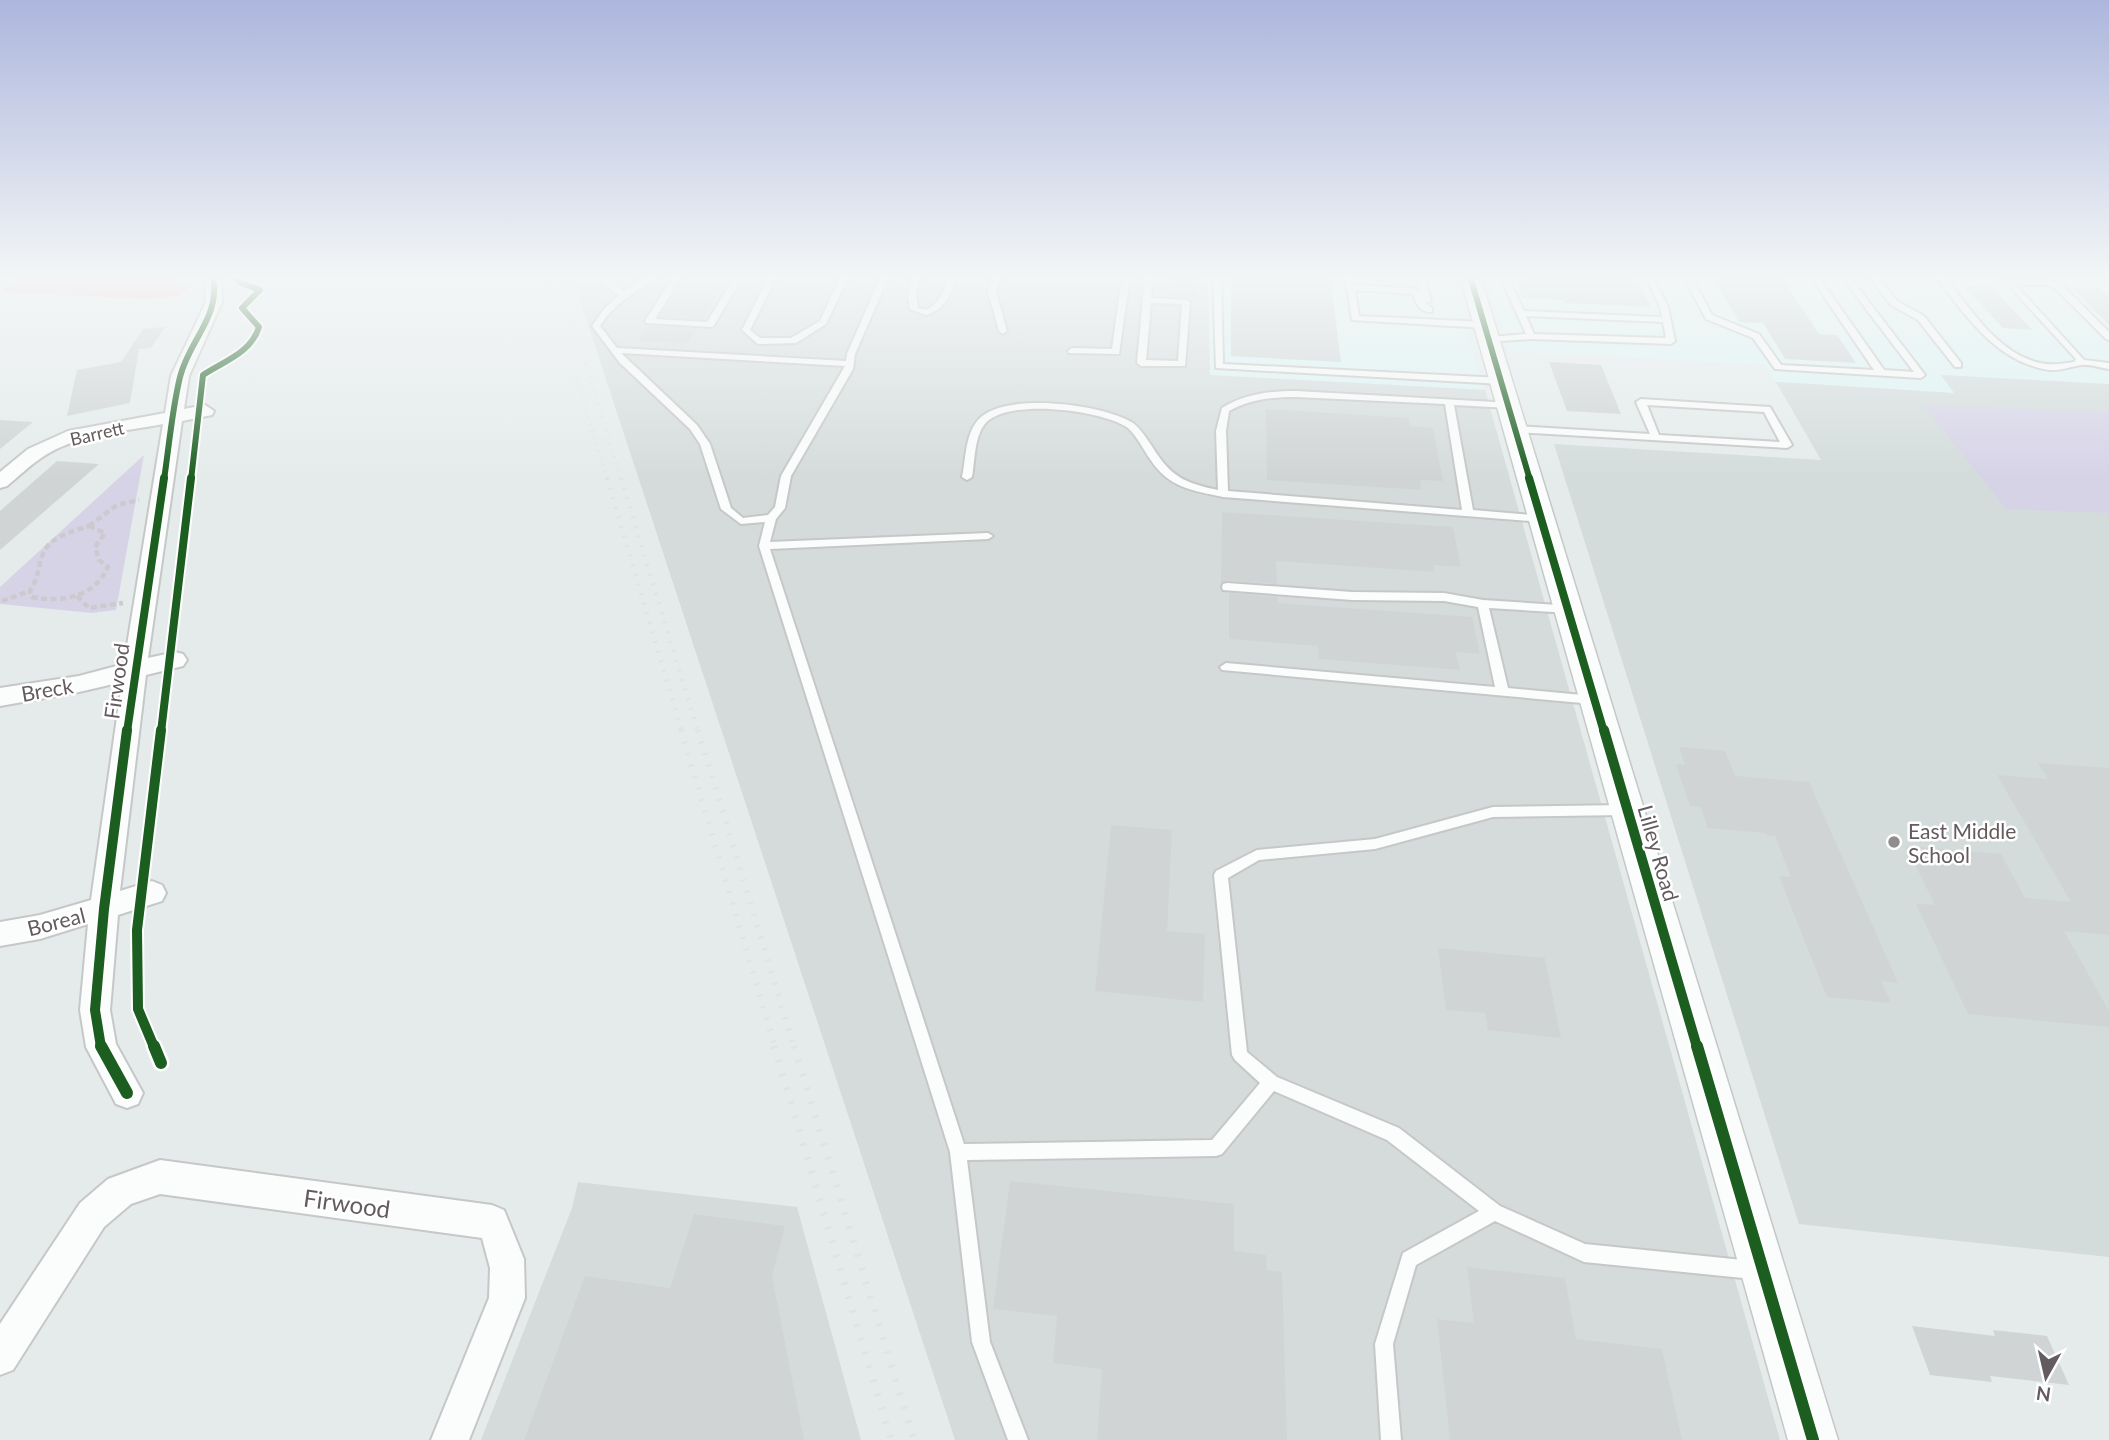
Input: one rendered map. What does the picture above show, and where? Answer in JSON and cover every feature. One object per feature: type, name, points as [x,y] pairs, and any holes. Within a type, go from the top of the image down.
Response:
[{"type":"street","name":"Firwood","points":[[127,1093],[101,1047],[96,1010],[104,909],[135,670],[174,416],[186,358],[194,343]]},
{"type":"street","name":"Lilley Road","points":[[1491,343],[1813,1440]]},
{"type":"street","name":"Barrett","points":[[0,482],[35,453],[54,443],[75,436],[205,411]]},
{"type":"street","name":"Breck","points":[[0,696],[79,684],[176,660]]},
{"type":"street","name":"Boreal","points":[[0,934],[40,927],[152,893]]},
{"type":"street","name":"Firwood","points":[[0,1357],[92,1215],[120,1191],[140,1182],[160,1177],[492,1222],[502,1239],[510,1274],[507,1298],[450,1440]]},
{"type":"lane","points":[[609,343],[623,361],[694,427],[705,444],[726,509],[731,515],[741,521],[771,518]]},
{"type":"lane","points":[[856,343],[850,364],[829,407],[786,476],[780,508],[771,518],[764,546],[958,1152],[981,1342],[1018,1440]]},
{"type":"lane","points":[[1072,351],[1116,352],[1117,343]]},
{"type":"lane","points":[[1143,343],[1141,363],[1182,365],[1183,343]]},
{"type":"lane","points":[[1218,343],[1219,366],[1510,405],[1656,438],[1787,445],[1767,409],[1641,402],[1656,438]]},
{"type":"lane","points":[[1761,343],[1778,367],[1921,375],[1897,343]]},
{"type":"lane","points":[[1860,343],[1881,373]]},
{"type":"lane","points":[[1941,343],[1958,365]]},
{"type":"lane","points":[[1997,343],[2005,353],[2037,366],[2066,368],[2079,362],[2109,366]]},
{"type":"lane","points":[[2066,343],[2080,359],[2079,362]]},
{"type":"lane","points":[[614,349],[850,364]]},
{"type":"lane","points":[[1223,494],[1221,431],[1225,410],[1239,401],[1261,394],[1510,405]]},
{"type":"lane","points":[[1449,402],[1468,513]]},
{"type":"lane","points":[[967,477],[976,433],[982,421],[1003,409],[1053,407],[1107,416],[1131,426],[1171,478],[1223,494],[1543,519]]},
{"type":"lane","points":[[764,546],[988,536]]},
{"type":"lane","points":[[1227,587],[1352,596],[1444,597],[1483,604],[1570,609]]},
{"type":"lane","points":[[1483,604],[1502,690]]},
{"type":"lane","points":[[1226,667],[1439,688],[1502,690],[1597,701]]},
{"type":"lane","points":[[1628,810],[1493,812],[1375,844],[1257,855],[1221,875],[1240,1055],[1271,1082],[1393,1134],[1494,1212],[1584,1253],[1764,1271]]},
{"type":"lane","points":[[958,1152],[1216,1148],[1271,1082]]},
{"type":"lane","points":[[1391,1440],[1384,1344],[1409,1259],[1494,1212]]},
{"type":"path","points":[[2,601],[30,591],[40,574],[43,552],[60,536],[89,526],[108,509],[139,500]]},
{"type":"path","points":[[30,591],[32,597],[47,601],[77,596],[105,576],[108,566],[95,554],[95,547],[105,533],[89,526]]},
{"type":"path","points":[[77,596],[89,608],[123,603]]},
{"type":"shaded area","points":[[594,343],[1209,343],[1210,375],[1485,390],[1780,1440],[955,1440]]},
{"type":"shaded area","points":[[1209,343],[1470,343],[1485,390],[1210,375]]},
{"type":"shaded area","points":[[1506,343],[2109,343],[2109,384],[1941,375],[1955,393],[1776,382],[1764,365],[1508,351]]},
{"type":"shaded area","name":"East Middle School","points":[[1941,375],[2109,384],[2109,1257],[1799,1224],[1554,444],[1821,460],[1776,382],[1954,393]]},
{"type":"shaded area","points":[[1924,406],[2109,412],[2109,513],[2006,509]]},
{"type":"shaded area","points":[[144,455],[116,610],[92,613],[0,604],[0,587]]},
{"type":"shaded area","points":[[578,1182],[797,1207],[861,1440],[481,1440],[572,1208]]},
{"type":"building","points":[[134,343],[154,343],[151,348],[139,349],[130,403],[67,416],[77,370],[121,362]]},
{"type":"building","points":[[1231,343],[1339,343],[1341,362],[1231,356]]},
{"type":"building","points":[[1775,343],[1843,343],[1856,363],[1785,359]]},
{"type":"building","points":[[1549,362],[1601,365],[1621,414],[1567,411]]},
{"type":"building","points":[[1266,409],[1409,418],[1410,426],[1433,428],[1443,481],[1420,480],[1421,490],[1267,480]]},
{"type":"building","points":[[0,420],[33,422],[0,449]]},
{"type":"building","points":[[57,461],[99,464],[0,550],[0,511]]},
{"type":"building","points":[[1222,512],[1453,527],[1461,567],[1433,565],[1435,572],[1276,561],[1277,584],[1227,580],[1221,583]]},
{"type":"building","points":[[1229,593],[1277,597],[1278,603],[1472,617],[1480,654],[1456,652],[1460,670],[1319,659],[1318,646],[1229,639]]},
{"type":"building","points":[[1679,747],[1725,751],[1735,776],[1809,782],[1898,983],[1881,981],[1891,1003],[1827,997],[1779,876],[1791,877],[1775,836],[1708,828],[1701,807],[1690,806],[1676,764],[1685,765]]},
{"type":"building","points":[[2038,763],[2109,768],[2109,935],[2064,931],[2109,1011],[2109,1027],[1968,1014],[1916,904],[1935,905],[1906,846],[2001,854],[2025,898],[2071,902],[1997,775],[2048,779]]},
{"type":"building","points":[[1111,825],[1172,830],[1167,931],[1205,934],[1203,1002],[1095,991]]},
{"type":"building","points":[[1438,948],[1545,958],[1561,1038],[1488,1030],[1485,1013],[1446,1010]]},
{"type":"building","points":[[1010,1181],[1234,1204],[1234,1251],[1266,1255],[1267,1270],[1282,1272],[1287,1440],[1097,1440],[1102,1369],[1053,1363],[1057,1316],[993,1309]]},
{"type":"building","points":[[694,1214],[785,1226],[772,1276],[804,1440],[524,1440],[585,1276],[670,1288]]},
{"type":"building","points":[[1467,1267],[1565,1278],[1576,1339],[1662,1349],[1682,1440],[1450,1440],[1437,1319],[1474,1323]]},
{"type":"building","points":[[1912,1326],[1995,1336],[1993,1330],[2047,1336],[2069,1385],[1990,1376],[1992,1382],[1930,1375]]},
{"type":"railway","points":[[567,343],[607,480]]},
{"type":"railway","points":[[579,343],[621,480]]},
{"type":"railway","points":[[607,478],[682,732]]},
{"type":"railway","points":[[621,478],[698,732]]},
{"type":"railway","points":[[681,730],[775,1047]]},
{"type":"railway","points":[[698,730],[794,1047]]},
{"type":"railway","points":[[774,1046],[891,1440]]},
{"type":"railway","points":[[794,1046],[914,1440]]},
{"type":"cycle path","points":[[127,1093],[101,1047],[95,1010],[104,909],[135,670],[180,376],[196,343]]},
{"type":"cycle path","points":[[161,1063],[138,1009],[137,930],[203,375],[252,343]]},
{"type":"cycle path","points":[[1490,343],[1813,1440]]},
{"type":"place","name":"East Middle School","points":[[1894,842]]}]
